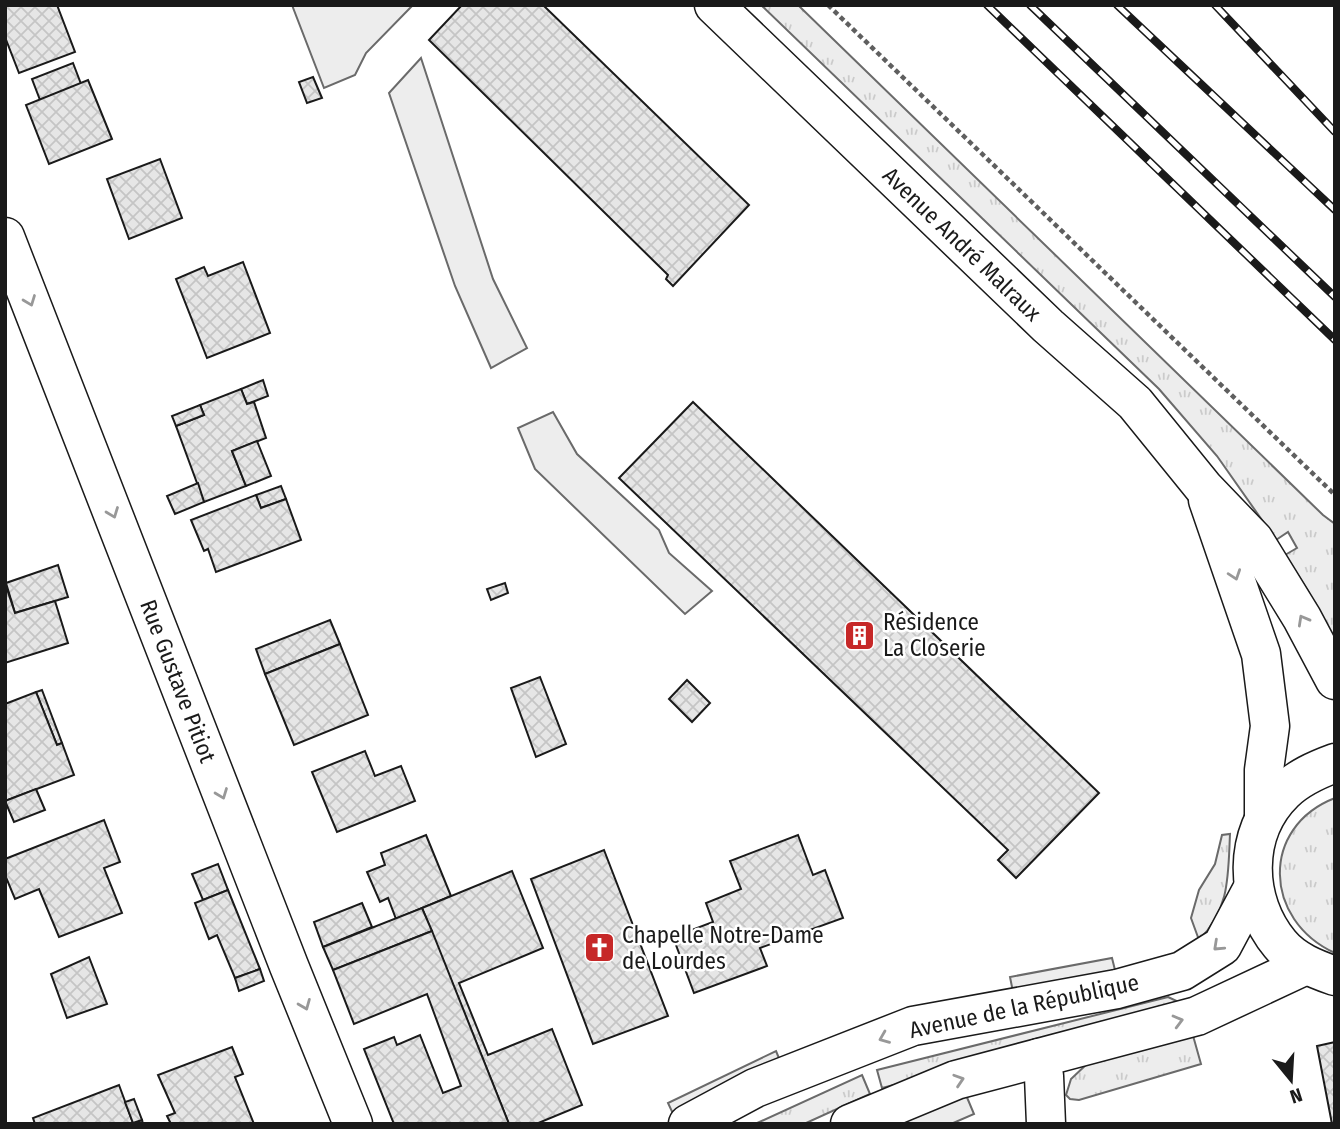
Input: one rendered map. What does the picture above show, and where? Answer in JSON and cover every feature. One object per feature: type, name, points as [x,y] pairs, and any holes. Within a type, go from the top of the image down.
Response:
[{"type":"street","name":"Avenue André Malraux","points":[[714,5],[1048,326],[1135,403],[1204,488],[1254,540],[1302,618],[1335,680]]},
{"type":"street","name":"Rue Gustave Pitiot","points":[[5,237],[353,1124]]},
{"type":"street","points":[[1204,488],[1261,654],[1270,726],[1264,770],[1264,818]]},
{"type":"street","points":[[1321,971],[1281,945],[1263,919],[1253,888],[1252,852],[1264,818],[1283,792],[1308,774],[1335,763]]},
{"type":"street","name":"Avenue de la République","points":[[688,1124],[755,1088],[913,1026],[1117,989],[1182,971],[1222,946],[1253,888]]},
{"type":"street","points":[[850,1124],[956,1080],[1197,1016],[1321,971]]},
{"type":"street","points":[[1039,1058],[1044,1076],[1046,1124]]},
{"type":"path","points":[[828,5],[1335,495]]},
{"type":"green space","points":[[761,5],[798,5],[1335,524],[1335,644],[1308,591],[1285,555],[1297,548],[1288,532],[1276,540],[1217,456],[1159,389]]},
{"type":"green space","points":[[1335,798],[1335,953],[1311,938],[1294,919],[1284,897],[1280,874],[1283,851],[1293,830],[1311,812]]},
{"type":"green space","points":[[1230,834],[1222,904],[1217,916],[1199,940],[1191,918],[1199,890],[1215,864],[1222,835]]},
{"type":"green space","points":[[1168,997],[1181,1003],[1172,1014],[882,1088],[877,1070]]},
{"type":"green space","points":[[1192,1032],[1201,1064],[1079,1100],[1070,1099],[1066,1095],[1071,1079],[1088,1063]]},
{"type":"green space","points":[[862,1075],[870,1094],[804,1124],[755,1124]]},
{"type":"shaded area","points":[[292,5],[413,5],[366,53],[355,75],[324,88]]},
{"type":"shaded area","points":[[421,58],[493,279],[527,348],[491,368],[455,286],[389,93]]},
{"type":"shaded area","points":[[553,412],[577,454],[659,530],[669,553],[712,591],[685,614],[535,469],[518,428]]},
{"type":"shaded area","points":[[1112,958],[1117,978],[1014,997],[1010,977]]},
{"type":"shaded area","points":[[776,1051],[783,1068],[675,1118],[668,1103]]},
{"type":"shaded area","points":[[966,1095],[974,1114],[951,1124],[896,1124]]},
{"type":"building","points":[[5,5],[57,5],[75,52],[19,73],[5,37]]},
{"type":"building","points":[[462,5],[543,5],[749,205],[673,286],[666,279],[668,275],[429,40]]},
{"type":"building","points":[[73,63],[81,84],[40,100],[32,79]]},
{"type":"building","points":[[313,77],[322,98],[307,103],[299,82]]},
{"type":"building","points":[[88,80],[112,139],[49,164],[26,105]]},
{"type":"building","points":[[160,159],[182,218],[129,239],[107,179]]},
{"type":"building","points":[[243,262],[270,333],[207,358],[176,279],[204,267],[208,276]]},
{"type":"building","points":[[263,380],[268,396],[247,404],[241,389]]},
{"type":"building","points":[[241,389],[247,404],[254,402],[266,438],[232,451],[246,486],[204,502],[176,426],[204,415],[200,405]]},
{"type":"building","name":"Résidence La Closerie","points":[[693,402],[1099,793],[1016,878],[998,860],[1008,850],[619,478]]},
{"type":"building","points":[[200,405],[204,415],[176,426],[172,416]]},
{"type":"building","points":[[257,441],[271,476],[246,486],[232,451]]},
{"type":"building","points":[[198,483],[204,502],[175,514],[167,496]]},
{"type":"building","points":[[281,486],[286,499],[261,508],[256,495]]},
{"type":"building","points":[[256,495],[261,508],[286,499],[301,540],[216,572],[208,549],[204,551],[191,520]]},
{"type":"building","points":[[58,565],[68,597],[15,613],[6,583]]},
{"type":"building","points":[[5,583],[15,613],[55,601],[68,643],[5,663]]},
{"type":"building","points":[[505,583],[508,593],[491,600],[487,589]]},
{"type":"building","points":[[330,620],[340,644],[265,674],[256,649]]},
{"type":"building","points":[[340,644],[368,715],[294,745],[265,674]]},
{"type":"building","points":[[540,677],[566,744],[536,757],[511,688]]},
{"type":"building","points":[[687,680],[710,703],[692,722],[669,699]]},
{"type":"building","points":[[42,690],[62,743],[57,745],[36,692]]},
{"type":"building","points":[[36,692],[57,745],[62,743],[74,775],[5,801],[5,704]]},
{"type":"building","points":[[365,751],[375,776],[401,766],[415,801],[337,832],[312,772]]},
{"type":"building","points":[[36,789],[45,810],[14,822],[5,801]]},
{"type":"building","points":[[104,820],[120,862],[104,868],[122,913],[59,937],[39,889],[15,899],[5,875],[5,859]]},
{"type":"building","points":[[426,835],[451,896],[396,919],[388,898],[380,902],[367,872],[385,865],[381,853]]},
{"type":"building","points":[[798,835],[813,875],[825,870],[843,918],[760,948],[767,966],[694,993],[673,937],[713,922],[706,903],[741,889],[730,861]]},
{"type":"building","name":"Chapelle Notre-Dame de Lourdes","points":[[604,850],[668,1016],[593,1044],[531,879]]},
{"type":"building","points":[[218,864],[228,890],[203,900],[192,874]]},
{"type":"building","points":[[512,871],[543,948],[459,983],[488,1055],[552,1029],[582,1105],[536,1124],[509,1124],[422,908]]},
{"type":"building","points":[[228,890],[260,969],[235,978],[217,935],[209,939],[195,903]]},
{"type":"building","points":[[362,903],[372,927],[323,947],[314,922]]},
{"type":"building","points":[[422,908],[432,931],[333,970],[323,947]]},
{"type":"building","points":[[432,931],[509,1124],[394,1124],[364,1049],[394,1037],[397,1045],[420,1035],[443,1093],[461,1086],[427,994],[354,1024],[333,970]]},
{"type":"building","points":[[89,957],[107,1004],[67,1018],[51,974]]},
{"type":"building","points":[[260,969],[264,981],[239,991],[235,978]]},
{"type":"building","points":[[1335,1042],[1335,1124],[1332,1124],[1317,1046]]},
{"type":"building","points":[[232,1047],[243,1074],[235,1077],[254,1124],[171,1124],[167,1116],[175,1113],[158,1075]]},
{"type":"building","points":[[119,1085],[133,1123],[142,1120],[143,1124],[35,1124],[33,1118]]},
{"type":"building","points":[[134,1099],[142,1120],[133,1123],[125,1102]]},
{"type":"railway","points":[[987,5],[1335,340]]},
{"type":"railway","points":[[1030,5],[1335,297]]},
{"type":"railway","points":[[1117,5],[1335,210]]},
{"type":"railway","points":[[1215,5],[1335,132]]},
{"type":"place","name":"Résidence La Closerie","points":[[860,635]]},
{"type":"place","name":"Chapelle Notre-Dame de Lourdes","points":[[599,948]]}]
